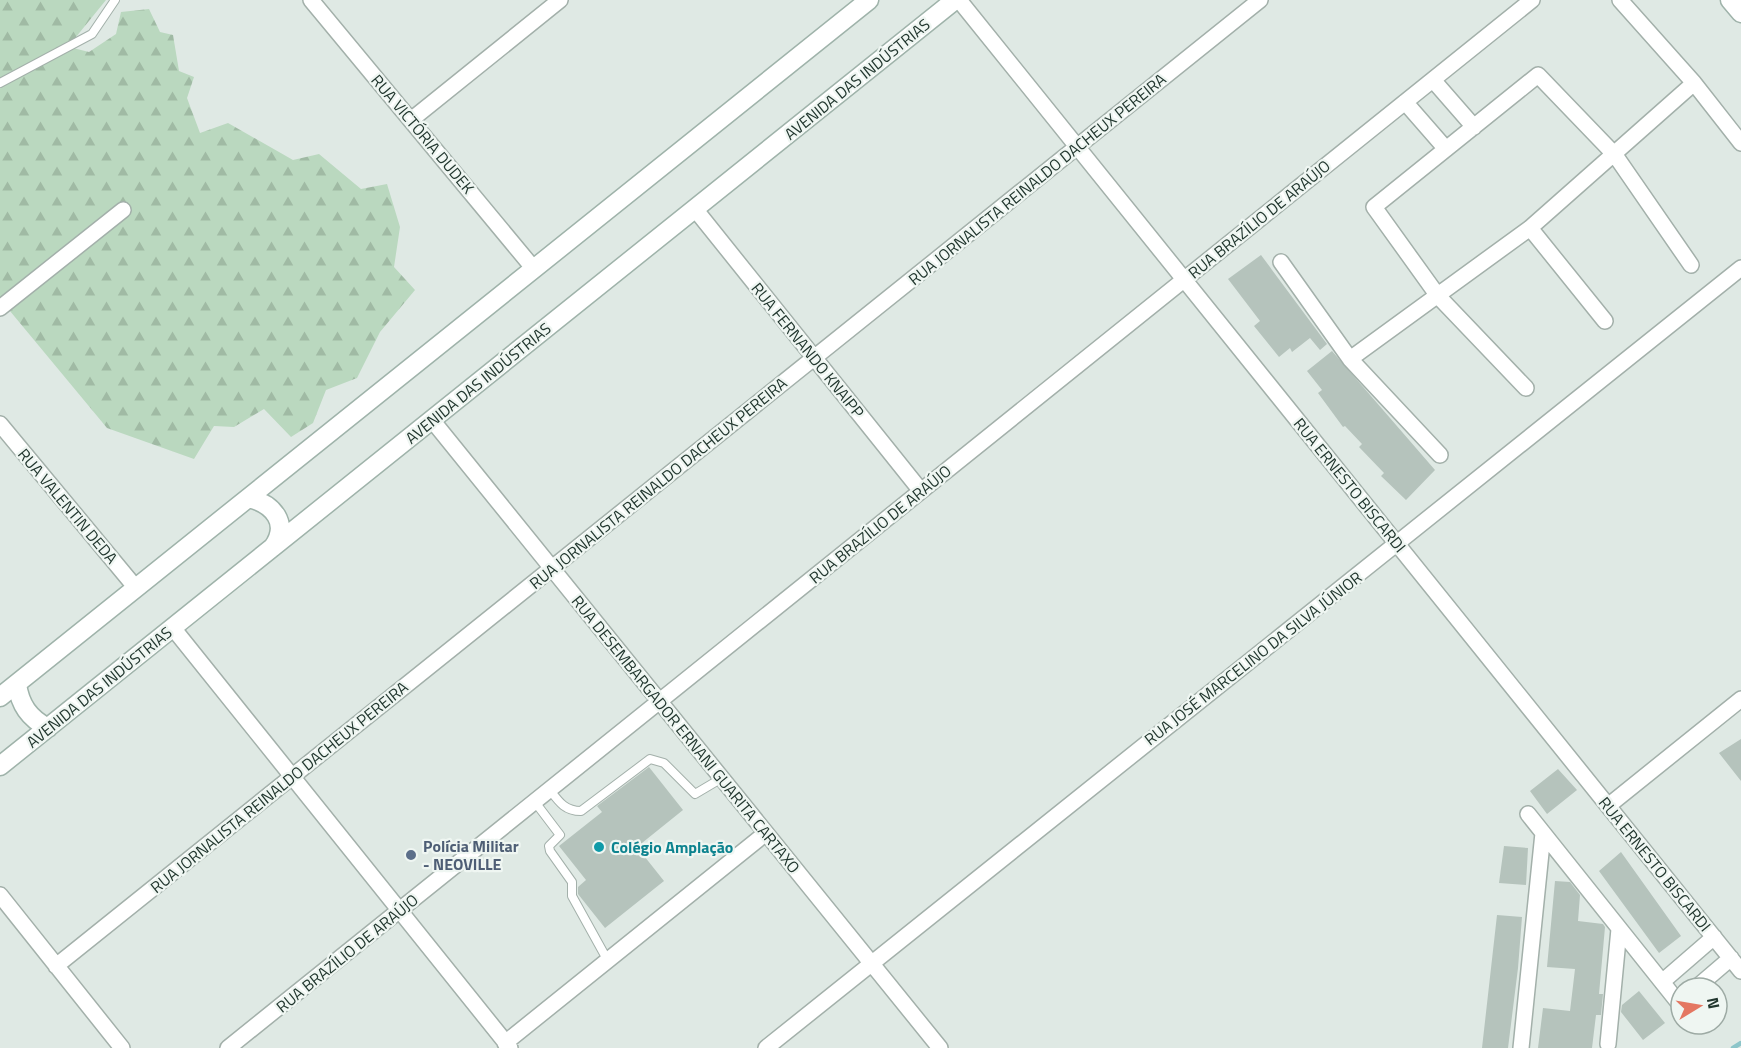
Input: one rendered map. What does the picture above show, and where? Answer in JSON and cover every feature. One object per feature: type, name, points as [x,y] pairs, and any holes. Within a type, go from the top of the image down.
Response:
[{"type":"main road","points":[[0,697],[869,0]]},
{"type":"main road","name":"AVENIDA DAS INDÚSTRIAS","points":[[0,765],[955,0]]},
{"type":"main road","points":[[1730,0],[1741,13]]},
{"type":"main road","points":[[249,498],[264,502],[273,509],[279,521],[281,537],[272,548]]},
{"type":"main road","points":[[17,684],[19,698],[25,710],[35,721],[48,728]]},
{"type":"street","name":"RUA VICTÓRIA DUDEK","points":[[311,0],[534,269]]},
{"type":"street","points":[[411,120],[560,0]]},
{"type":"street","name":"RUA ERNESTO BISCARDI","points":[[959,0],[1741,971]]},
{"type":"street","name":"RUA JORNALISTA REINALDO DACHEUX PEREIRA","points":[[56,966],[1260,0]]},
{"type":"street","name":"RUA BRAZÍLIO DE ARAÚJO","points":[[228,1048],[1532,0]]},
{"type":"street","points":[[1620,0],[1694,83],[1741,143]]},
{"type":"street","points":[[1526,388],[1438,296],[1374,207],[1538,75],[1615,155],[1691,265]]},
{"type":"street","points":[[1432,80],[1474,127]]},
{"type":"street","points":[[1350,359],[1530,228],[1694,83]]},
{"type":"street","points":[[1405,102],[1446,149]]},
{"type":"street","name":"RUA FERNANDO KNAIPP","points":[[695,209],[921,491]]},
{"type":"street","points":[[0,308],[123,210]]},
{"type":"street","points":[[1530,228],[1605,321]]},
{"type":"street","points":[[1281,262],[1350,359],[1440,455]]},
{"type":"street","name":"RUA JOSÉ MARCELINO DA SILVA JÚNIOR","points":[[766,1048],[870,962],[1741,268]]},
{"type":"street","name":"RUA DESEMBARGADOR ERNANI GUARITA CARTAXO","points":[[432,420],[940,1048]]},
{"type":"street","name":"RUA VALENTIN DEDA","points":[[0,424],[136,588]]},
{"type":"street","points":[[173,628],[507,1045],[766,834]]},
{"type":"street","points":[[1608,806],[1741,699]]},
{"type":"street","points":[[1528,814],[1669,991]]},
{"type":"street","points":[[1521,1048],[1543,833]]},
{"type":"street","points":[[0,895],[122,1048]]},
{"type":"street","points":[[1608,1044],[1619,929]]},
{"type":"street","points":[[1662,982],[1714,937]]},
{"type":"street","points":[[1710,976],[1731,958]]},
{"type":"lane","points":[[0,83],[92,34],[115,0]]},
{"type":"lane","points":[[550,790],[561,805],[572,811],[581,811],[650,759],[664,763],[694,794],[722,778]]},
{"type":"lane","points":[[536,802],[560,835],[549,846],[550,851],[573,882],[572,896],[597,946],[608,961]]},
{"type":"green space","points":[[0,0],[106,0],[76,37],[73,48],[89,52],[116,34],[121,12],[149,9],[160,32],[173,35],[179,71],[194,77],[187,98],[200,133],[228,123],[293,160],[319,154],[361,189],[387,184],[400,227],[394,267],[415,290],[380,332],[357,378],[326,390],[313,423],[291,437],[264,409],[234,427],[214,426],[194,459],[107,428],[0,299]]},
{"type":"building","points":[[1261,255],[1327,344],[1320,350],[1310,338],[1292,352],[1290,348],[1279,357],[1254,326],[1260,321],[1228,279]]},
{"type":"building","points":[[1332,351],[1435,470],[1406,500],[1381,476],[1384,473],[1359,447],[1362,444],[1345,426],[1343,427],[1318,393],[1322,390],[1307,371]]},
{"type":"building","points":[[1741,739],[1741,781],[1719,753]]},
{"type":"building","name":"Colégio Amplação","points":[[649,767],[683,810],[637,847],[664,881],[605,928],[578,894],[578,887],[586,880],[559,846],[602,812],[597,806]]},
{"type":"building","points":[[1558,769],[1577,790],[1547,814],[1530,791]]},
{"type":"building","points":[[1504,846],[1528,848],[1526,885],[1499,883]]},
{"type":"building","points":[[1621,852],[1681,936],[1659,953],[1599,871]]},
{"type":"building","points":[[1555,881],[1570,882],[1580,895],[1578,921],[1603,924],[1605,927],[1599,994],[1603,994],[1601,1015],[1596,1015],[1592,1048],[1538,1048],[1543,1008],[1570,1011],[1575,969],[1547,967]]},
{"type":"building","points":[[1497,915],[1522,917],[1518,968],[1508,1048],[1482,1048]]},
{"type":"building","points":[[1639,991],[1665,1023],[1643,1040],[1621,1012],[1622,1005]]},
{"type":"waterway","points":[[1733,1048],[1741,1043]]},
{"type":"place","name":"Colégio Amplação","points":[[599,847]]},
{"type":"place","name":"Polícia Militar - NEOVILLE","points":[[411,855]]}]
